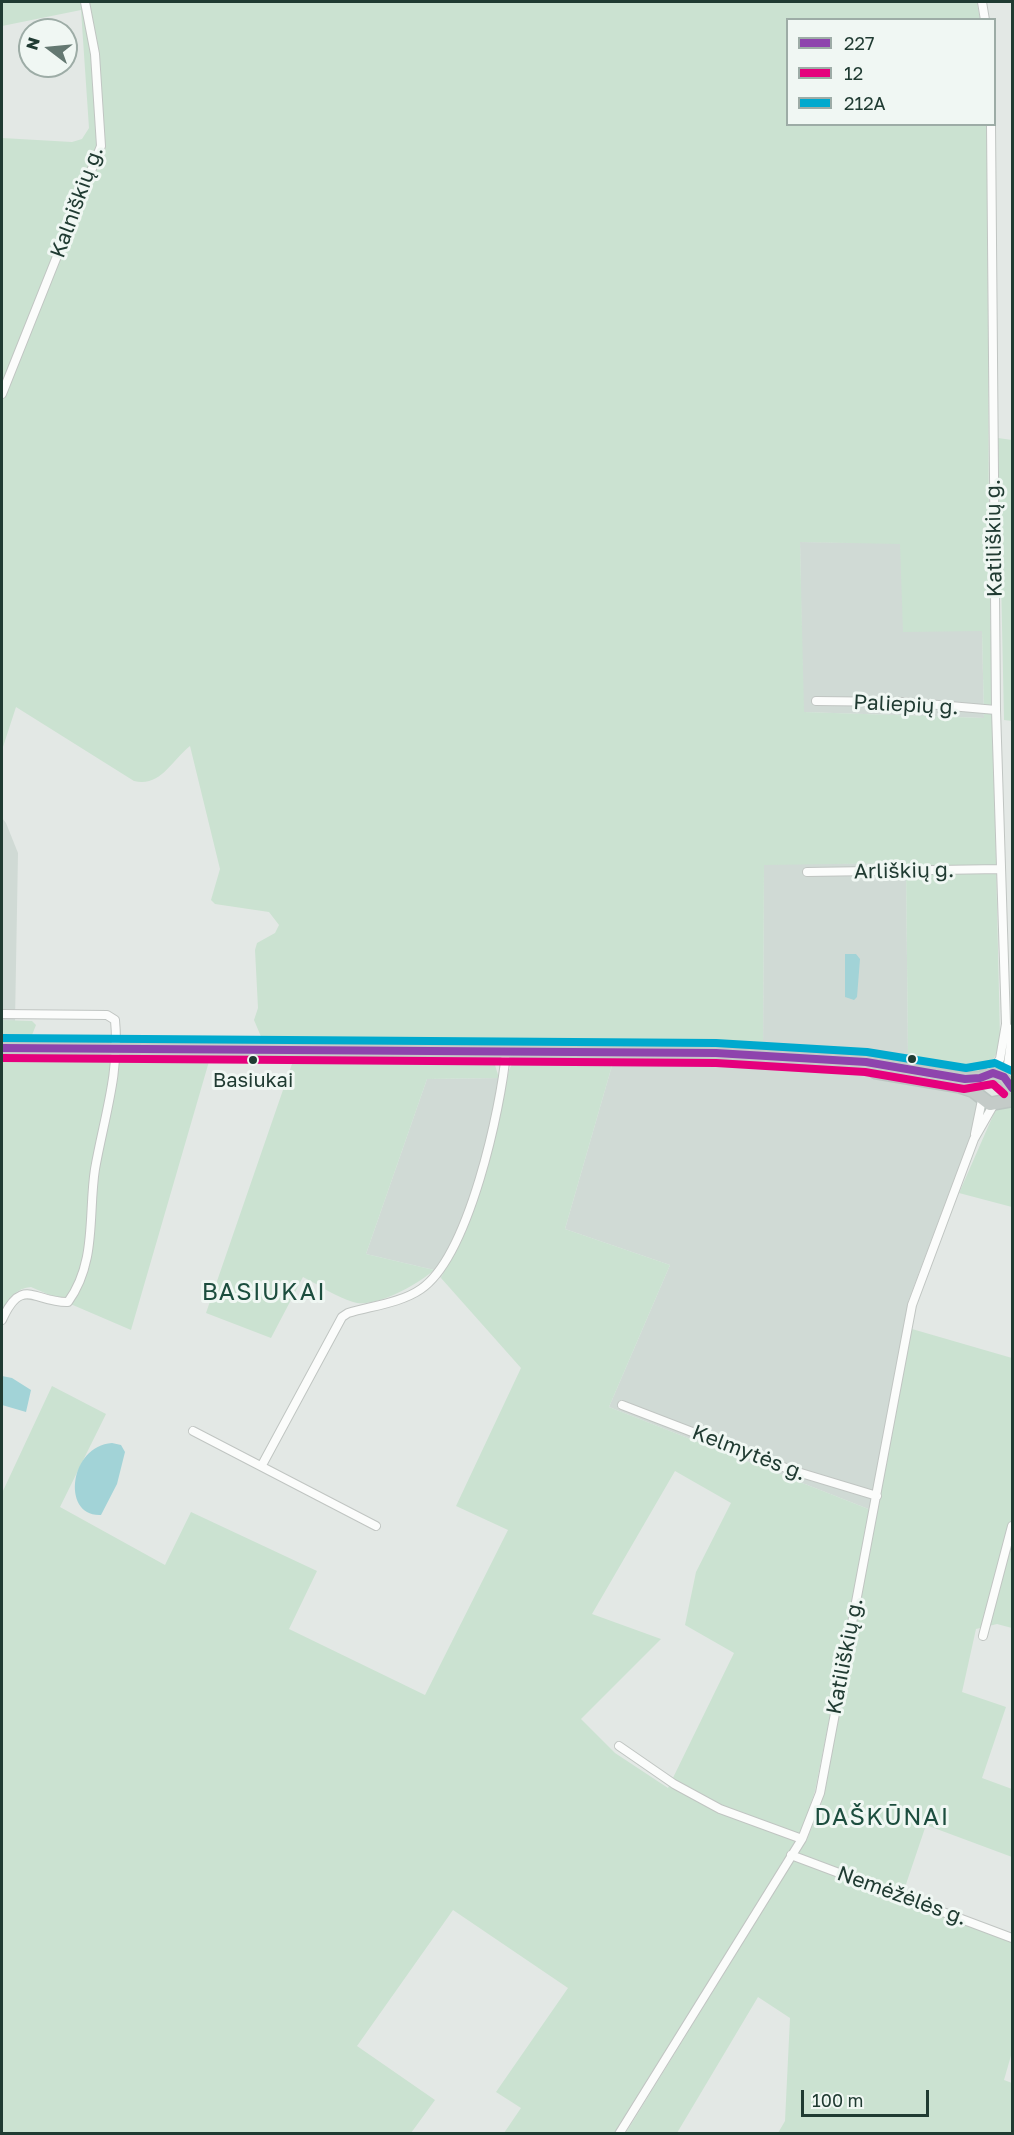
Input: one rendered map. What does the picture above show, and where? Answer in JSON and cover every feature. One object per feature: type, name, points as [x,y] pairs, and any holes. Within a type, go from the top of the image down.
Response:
[{"type":"highway","points":[[2,1048],[716,1053],[866,1062],[965,1079],[997,1073],[1009,1084],[1008,1093],[994,1100],[958,1086],[854,1068],[839,1062]]},
{"type":"highway","points":[[984,1076],[977,1086],[994,1100]]},
{"type":"street","name":"Kalniškių g.","points":[[2,394],[101,146],[95,54],[85,2]]},
{"type":"street","points":[[982,2],[985,18]]},
{"type":"street","name":"Katiliškių g.","points":[[984,1076],[1000,1059],[1006,1024],[996,710],[991,126]]},
{"type":"street","name":"Paliepių g.","points":[[816,701],[904,702],[996,710]]},
{"type":"street","name":"Arliškių g.","points":[[807,872],[1000,869]]},
{"type":"street","points":[[2,1014],[107,1015],[115,1020],[118,1049],[115,1079],[92,1190],[90,1246],[74,1294],[68,1302],[33,1294],[22,1294],[8,1305],[2,1320]]},
{"type":"street","name":"Katiliškių g.","points":[[1006,1024],[1011,1042],[1009,1084]]},
{"type":"street","points":[[262,1465],[342,1317],[348,1313],[408,1296],[421,1289],[441,1270],[467,1211],[490,1142],[500,1102],[506,1052]]},
{"type":"street","name":"Katiliškių g.","points":[[619,2133],[802,1839],[820,1793],[912,1305],[974,1139],[994,1100]]},
{"type":"street","name":"Katiliškių g.","points":[[974,1139],[994,1100]]},
{"type":"street","name":"Kelmytės g.","points":[[622,1405],[792,1470],[877,1496]]},
{"type":"street","points":[[193,1431],[376,1526]]},
{"type":"street","points":[[983,1636],[1012,1526]]},
{"type":"street","points":[[619,1746],[674,1784],[720,1809],[802,1839]]},
{"type":"street","name":"Nemėžėlės g.","points":[[791,1855],[1012,1938]]},
{"type":"shaded area","points":[[800,542],[900,543],[982,631],[984,718],[803,712]]},
{"type":"shaded area","points":[[2,818],[18,853],[15,1021],[2,1020]]},
{"type":"shaded area","points":[[906,863],[908,1056],[870,1059],[763,1047],[764,864]]},
{"type":"shaded area","points":[[613,1062],[731,1064],[863,1074],[962,1092],[978,1101],[971,1135],[909,1299],[871,1510],[609,1407],[670,1265],[565,1229]]},
{"type":"shaded area","points":[[427,1079],[507,1079],[498,1124],[473,1207],[441,1278],[434,1270],[366,1254]]},
{"type":"green space","points":[[2,2],[977,2],[980,18],[786,18],[786,126],[987,126],[989,554],[1000,1038],[997,1052],[987,1066],[969,1075],[908,1056],[906,863],[764,865],[763,1047],[262,1039],[254,1020],[258,1008],[255,950],[257,943],[275,933],[279,925],[269,912],[215,904],[211,900],[220,869],[190,746],[158,777],[143,782],[134,781],[16,707],[2,750],[2,138],[72,142],[82,139],[89,128],[81,10],[42,18],[18,18],[18,23],[2,26]],"holes":[[[800,542],[900,544],[903,632],[982,631],[984,718],[804,712]]]},
{"type":"green space","points":[[998,438],[1012,440],[1012,721],[1004,720]]},
{"type":"green space","points":[[2,1020],[32,1021],[36,1025],[32,1035],[2,1039]]},
{"type":"green space","points":[[2,1057],[210,1058],[131,1330],[31,1287],[14,1294],[2,1310]]},
{"type":"green space","points":[[482,1059],[495,1065],[499,1078],[427,1079],[366,1254],[434,1270],[396,1294],[373,1302],[362,1303],[340,1297],[303,1277],[271,1338],[206,1313],[293,1061]]},
{"type":"green space","points":[[522,1059],[613,1062],[565,1229],[670,1265],[609,1407],[871,1510],[815,1791],[803,1829],[614,2133],[504,2133],[521,2108],[496,2092],[568,1988],[453,1910],[357,2046],[435,2100],[411,2133],[2,2134],[2,1493],[52,1386],[106,1414],[60,1507],[165,1565],[191,1512],[317,1571],[289,1629],[425,1695],[508,1530],[456,1506],[521,1368],[441,1278],[473,1207],[498,1124],[512,1064]],"holes":[[[675,1471],[731,1503],[696,1572],[685,1625],[734,1653],[668,1788],[615,1753],[581,1719],[661,1639],[592,1614]]]},
{"type":"green space","points":[[1012,1104],[1012,1207],[959,1193],[995,1111]]},
{"type":"green space","points":[[912,1329],[1012,1358],[1012,1628],[997,1624],[976,1629],[962,1692],[1006,1707],[982,1778],[1012,1789],[1012,1857],[926,1825],[901,1899],[1012,1941],[1012,2052],[1004,2080],[1012,2083],[1012,2133],[778,2133],[785,2121],[790,2018],[758,1997],[677,2133],[625,2134],[807,1839],[821,1805]]},
{"type":"water","points":[[845,954],[856,954],[860,959],[857,997],[854,1000],[845,997]]},
{"type":"water","points":[[2,1376],[12,1378],[31,1390],[26,1412],[2,1405]]},
{"type":"water","points":[[112,1443],[121,1445],[125,1452],[117,1484],[101,1515],[88,1513],[80,1505],[76,1494],[75,1481],[79,1468],[87,1456],[98,1447]]},
{"type":"transit line","name":"212A","points":[[2,1038],[716,1043],[867,1052],[966,1068],[995,1063],[1012,1071]]},
{"type":"transit line","name":"227","points":[[2,1048],[716,1053],[866,1062],[965,1079],[980,1078],[993,1073],[1004,1077],[1012,1088]]},
{"type":"transit line","name":"12","points":[[2,1058],[716,1063],[865,1072],[964,1089],[993,1084],[1004,1094]]},
{"type":"place","name":"Basiukai","points":[[253,1060]]},
{"type":"district","name":"BASIUKAI","points":[[264,1292]]},
{"type":"district","name":"DAŠKŪNAI","points":[[882,1817]]}]
